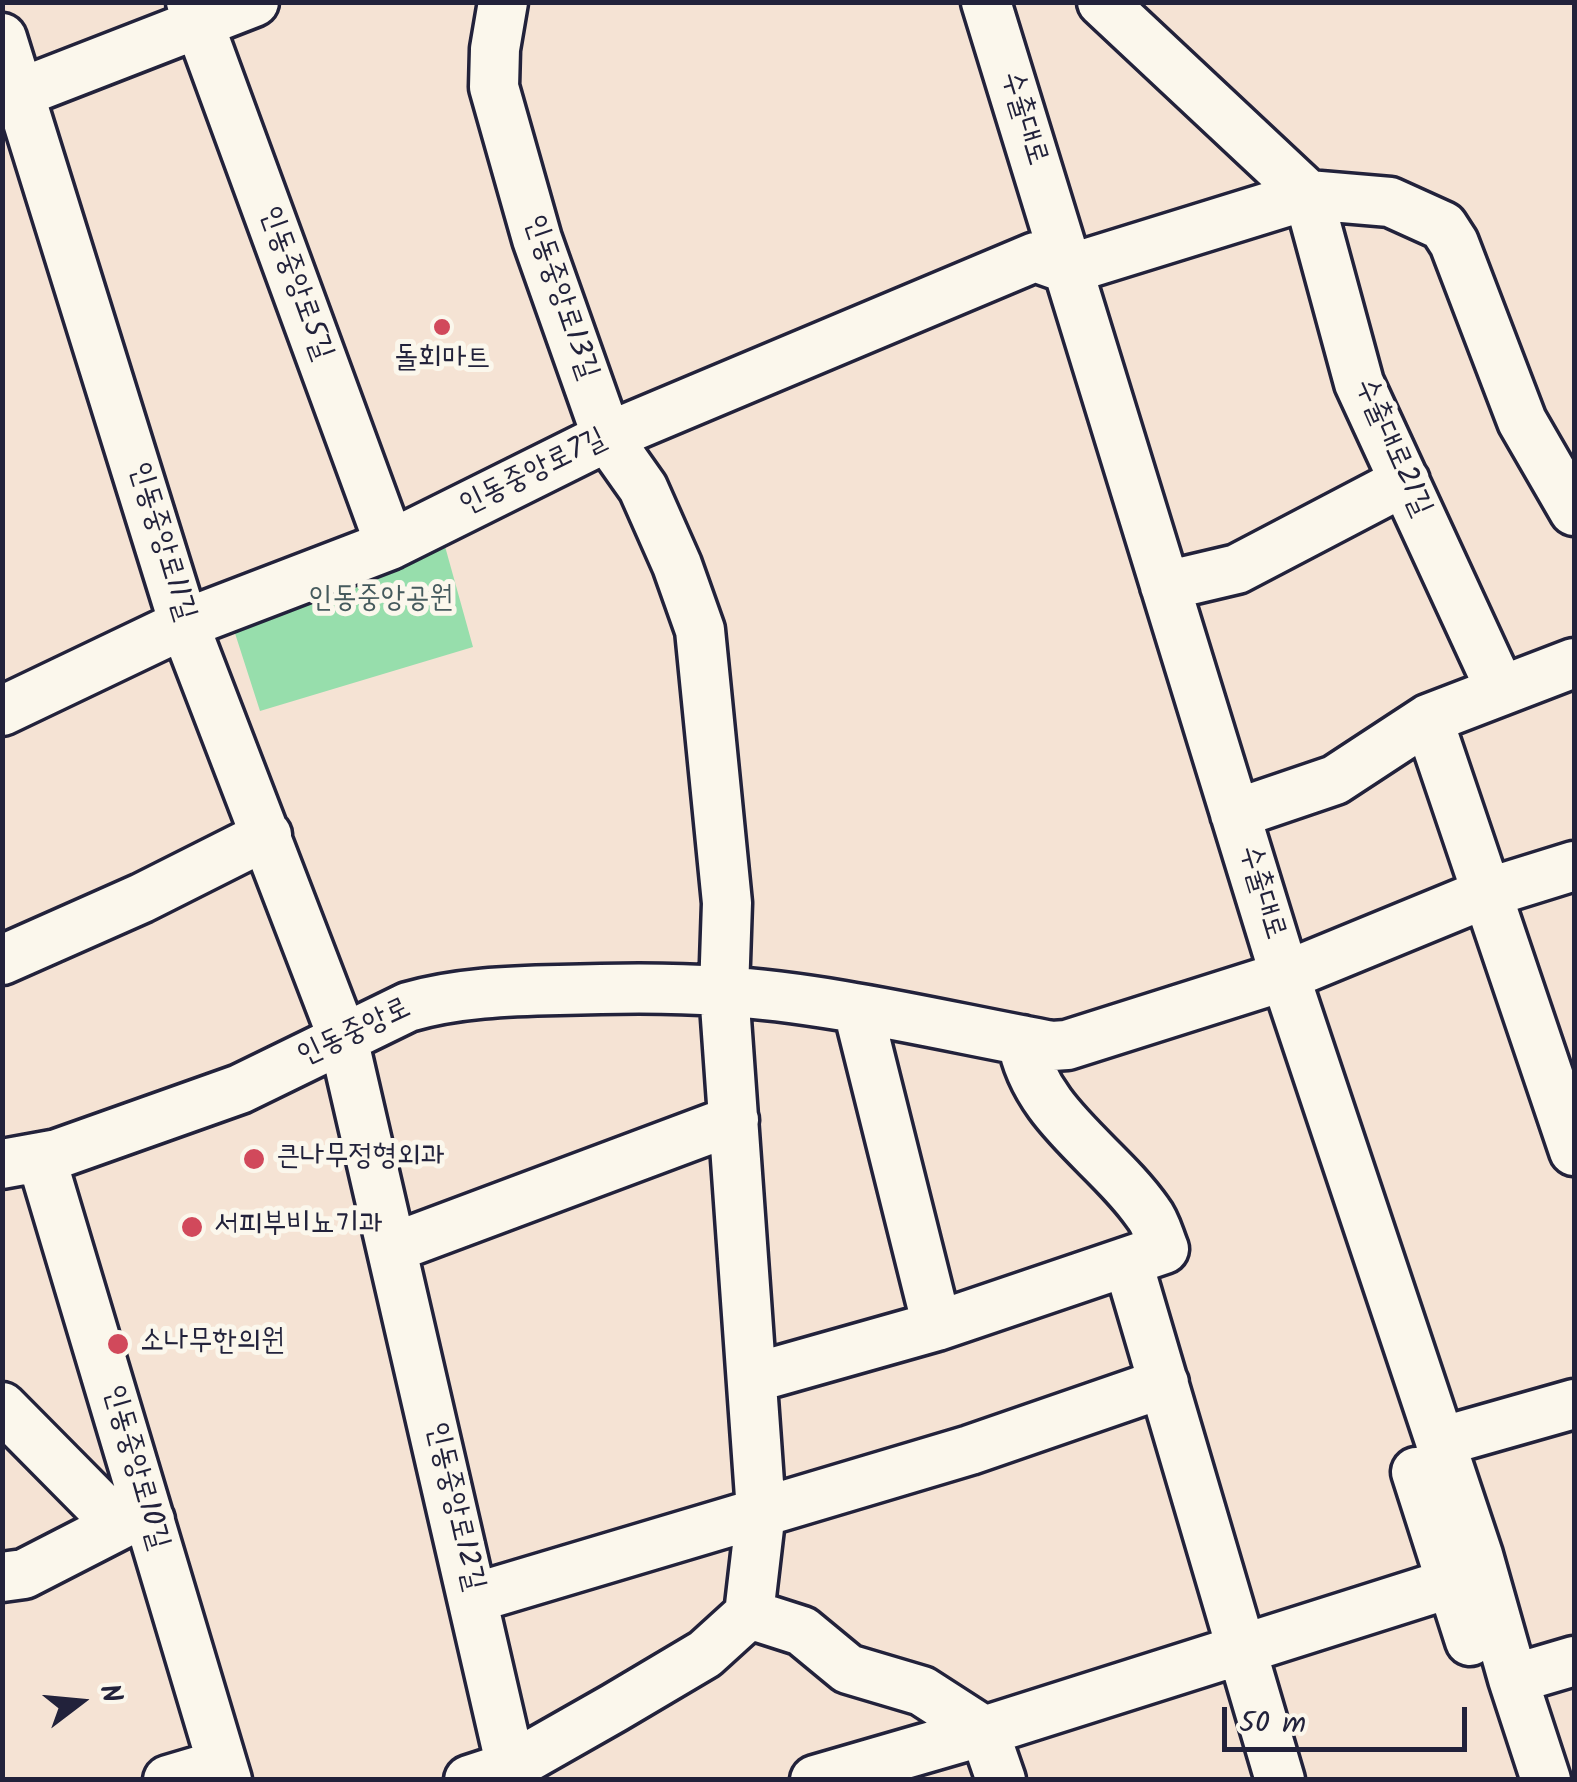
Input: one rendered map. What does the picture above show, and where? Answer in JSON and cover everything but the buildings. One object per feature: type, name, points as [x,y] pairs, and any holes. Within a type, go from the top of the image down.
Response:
[{"type":"street","points":[[12,97],[194,13],[254,2]]},
{"type":"street","name":"인동중앙로13길","points":[[503,2],[495,48],[494,87],[537,239],[606,437],[643,488],[700,630],[727,903],[724,991]]},
{"type":"street","name":"수출대로","points":[[959,2],[1165,586],[1236,814],[1272,980],[1440,1442],[1544,1766]]},
{"type":"street","name":"수출대로","points":[[986,2],[1052,263],[1452,1583],[1544,1766]]},
{"type":"street","points":[[1102,2],[1308,195]]},
{"type":"street","name":"인동중앙로5길","points":[[194,13],[390,545]]},
{"type":"street","name":"인동중앙로11길","points":[[2,38],[12,97],[184,624],[343,1038]]},
{"type":"street","points":[[1052,263],[1308,195],[1390,202],[1442,226],[1454,243],[1522,421],[1574,511]]},
{"type":"street","name":"수출대로21길","points":[[1308,195],[1359,382],[1501,692]]},
{"type":"street","name":"인동중앙로7길","points":[[2,712],[184,624],[390,545],[606,437],[1052,263]]},
{"type":"street","points":[[1165,586],[1237,568],[1405,481]]},
{"type":"street","points":[[1236,814],[1335,780],[1428,719],[1574,663]]},
{"type":"street","points":[[1428,719],[1574,1152]]},
{"type":"street","points":[[2,960],[142,898],[267,835]]},
{"type":"street","name":"인동중앙로","points":[[22,1160],[240,1089],[408,1007],[433,1000],[524,991],[619,988],[724,991],[1068,1045],[1272,980],[1487,893],[1574,866]]},
{"type":"street","points":[[724,991],[761,1512],[749,1614],[802,1631],[848,1669],[922,1690],[984,1730],[1001,1780]]},
{"type":"street","points":[[858,1010],[937,1326]]},
{"type":"street","name":"인동중앙로12길","points":[[343,1038],[474,1598],[499,1775],[704,1654],[749,1614]]},
{"type":"street","points":[[752,1378],[937,1326],[1164,1249],[1150,1215],[1052,1109],[1026,1062],[1022,1040]]},
{"type":"street","points":[[392,1248],[734,1120]]},
{"type":"street","name":"인동중앙로10길","points":[[22,1160],[224,1772]]},
{"type":"street","points":[[1128,1263],[1280,1780]]},
{"type":"street","points":[[474,1598],[970,1450],[1164,1383]]},
{"type":"street","points":[[1440,1442],[1574,1404]]},
{"type":"street","points":[[2,1407],[106,1512],[142,1519]]},
{"type":"street","points":[[2,1578],[24,1574],[142,1519]]},
{"type":"street","points":[[816,1780],[1452,1583]]},
{"type":"street","points":[[1513,1679],[1574,1661]]},
{"type":"street","points":[[168,1780],[224,1772]]},
{"type":"green space","name":"인동중앙공원","points":[[431,496],[473,647],[260,711],[223,596],[400,517]]},
{"type":"place","name":"돌회마트","points":[[442,327]]},
{"type":"place","name":"큰나무정형외과","points":[[254,1159]]},
{"type":"place","name":"서피부비뇨기과","points":[[192,1227]]},
{"type":"place","name":"소나무한의원","points":[[118,1344]]}]
